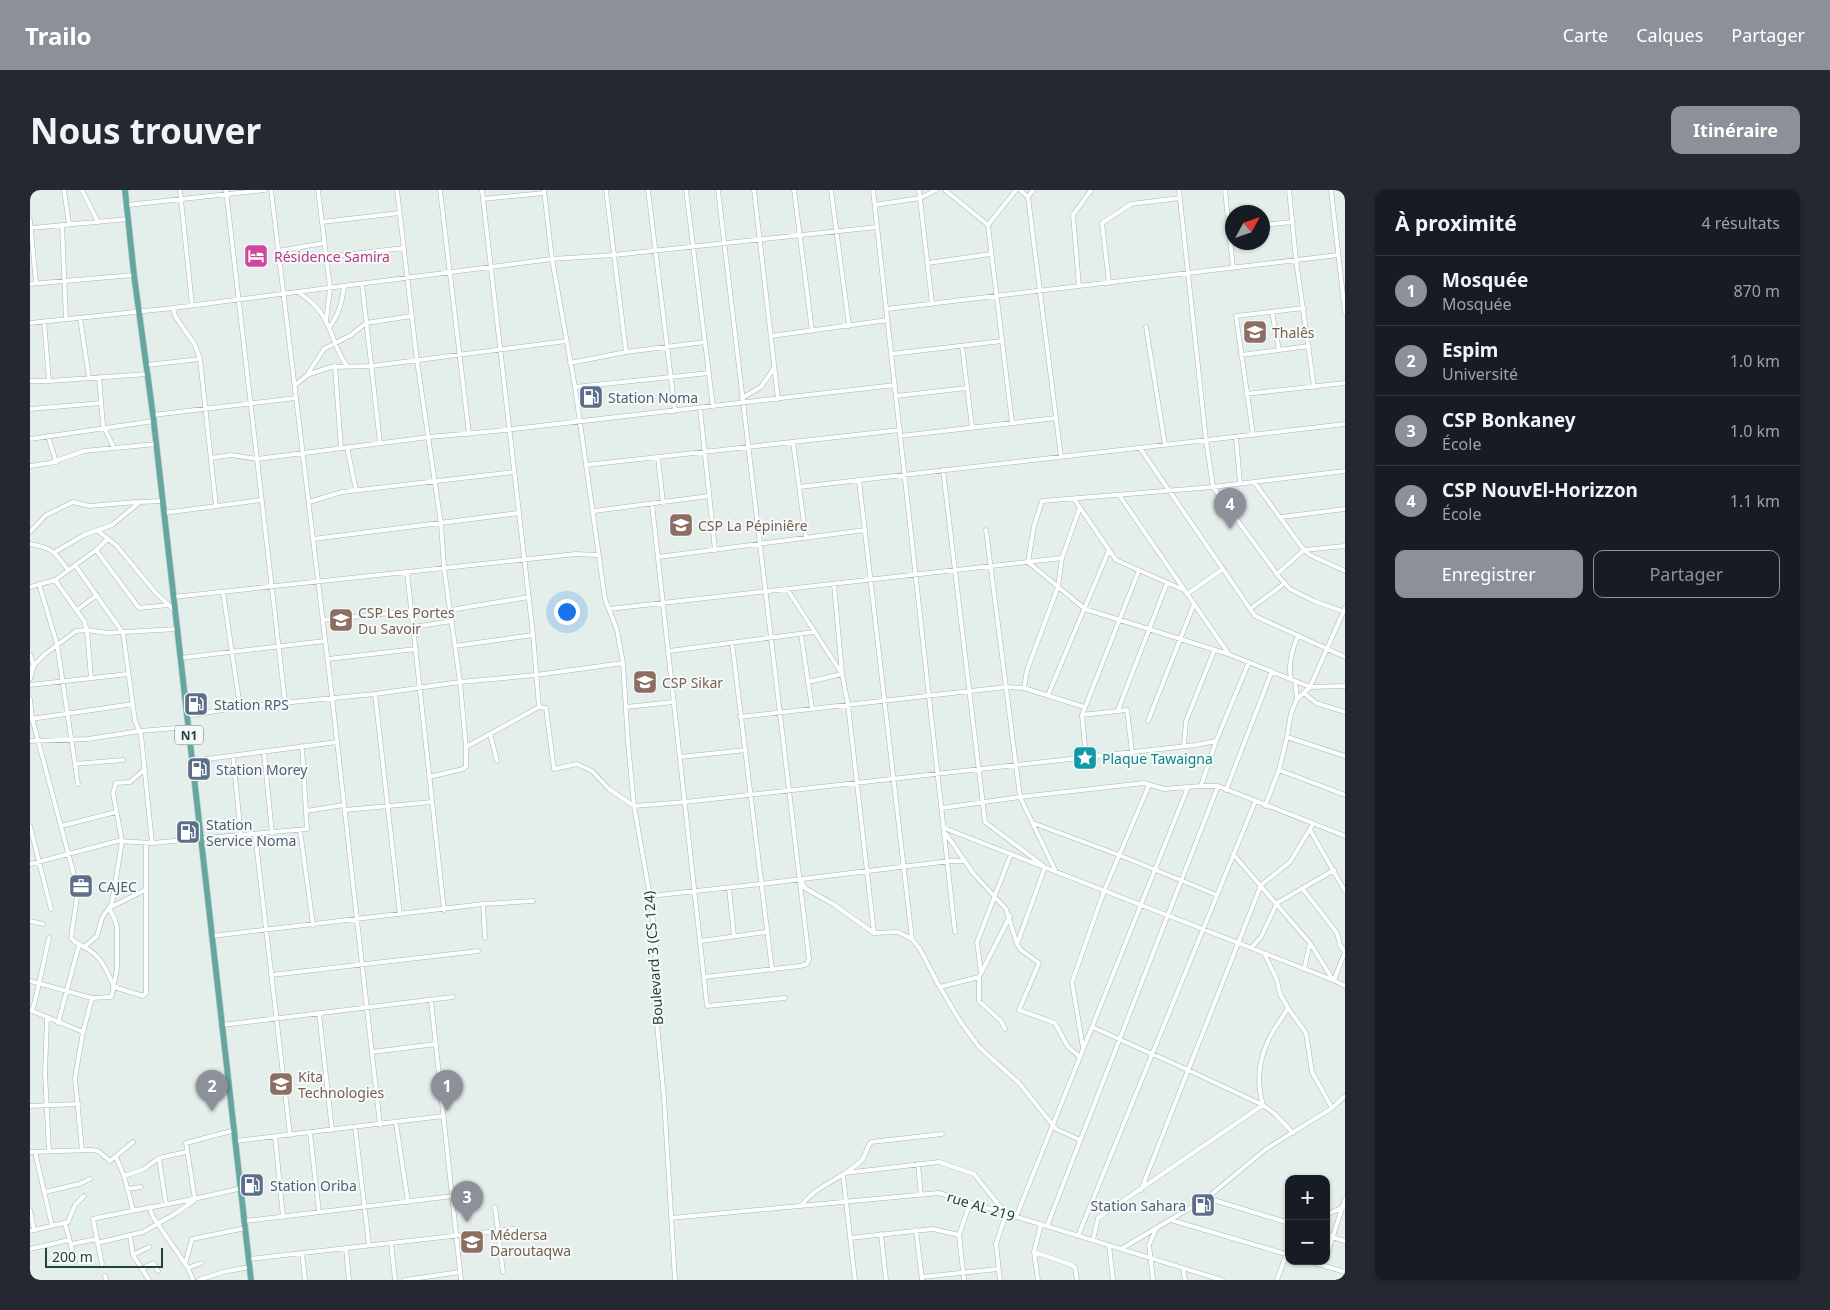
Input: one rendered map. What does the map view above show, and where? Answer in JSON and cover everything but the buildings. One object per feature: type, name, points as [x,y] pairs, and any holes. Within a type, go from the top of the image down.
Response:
[{"type":"main road","name":"N1","points":[[126,190],[134,276],[147,365],[251,1280]]},
{"type":"street","points":[[64,190],[69,224]]},
{"type":"street","points":[[82,190],[98,222]]},
{"type":"street","points":[[180,190],[192,305]]},
{"type":"street","points":[[127,206],[181,200],[226,192],[265,190]]},
{"type":"street","points":[[271,190],[328,659],[380,1125]]},
{"type":"street","points":[[318,190],[330,288],[326,321]]},
{"type":"street","points":[[397,190],[417,361],[441,524],[444,568],[460,682],[466,747],[466,766],[463,769],[429,777]]},
{"type":"street","points":[[440,190],[470,434]]},
{"type":"street","points":[[482,190],[529,597],[539,707]]},
{"type":"street","points":[[606,190],[626,352]]},
{"type":"street","points":[[648,190],[675,411]]},
{"type":"street","points":[[686,190],[713,406]]},
{"type":"street","points":[[704,977],[804,966],[809,959],[718,190]]},
{"type":"street","points":[[754,190],[778,399]]},
{"type":"street","points":[[794,190],[812,331]]},
{"type":"street","points":[[831,190],[849,326]]},
{"type":"street","points":[[873,190],[956,932]]},
{"type":"street","points":[[919,190],[932,304]]},
{"type":"street","points":[[875,204],[920,198],[936,190]]},
{"type":"street","points":[[945,190],[988,225]]},
{"type":"street","points":[[1012,423],[988,225],[1016,190]]},
{"type":"street","points":[[1020,190],[1028,196]]},
{"type":"street","points":[[1033,190],[1028,196],[1061,457]]},
{"type":"street","points":[[1079,286],[1072,215],[1091,190]]},
{"type":"street","points":[[1179,190],[1206,440],[1213,487],[1290,589],[1314,601],[1345,610],[1326,648],[1310,687],[1297,699],[1291,713],[1279,770],[1265,806]]},
{"type":"street","points":[[1224,190],[1227,205]]},
{"type":"street","points":[[1289,190],[1296,260],[1314,387]]},
{"type":"street","points":[[1331,190],[1345,313]]},
{"type":"street","points":[[226,192],[285,702]]},
{"type":"street","points":[[483,199],[544,192]]},
{"type":"street","name":"Boulevard 3 (CS 124)","points":[[544,192],[552,259],[581,422],[605,599],[616,630],[623,663],[634,806],[650,896],[656,947],[654,993],[662,1068],[676,1280]]},
{"type":"street","points":[[1109,283],[1102,222],[1131,204],[1180,198]]},
{"type":"street","points":[[322,222],[399,213]]},
{"type":"street","points":[[31,228],[128,218]]},
{"type":"street","points":[[30,220],[36,283]]},
{"type":"street","points":[[1270,225],[1292,222]]},
{"type":"street","points":[[62,225],[66,319]]},
{"type":"street","points":[[30,323],[173,308],[552,259],[656,251],[877,227]]},
{"type":"street","points":[[278,251],[324,243]]},
{"type":"street","points":[[326,257],[404,248]]},
{"type":"street","points":[[1232,250],[1233,268]]},
{"type":"street","points":[[928,263],[991,254]]},
{"type":"street","points":[[887,309],[1338,255]]},
{"type":"street","points":[[30,284],[134,276]]},
{"type":"street","points":[[362,284],[380,443]]},
{"type":"street","points":[[329,328],[338,316],[344,286]]},
{"type":"street","points":[[298,292],[313,303],[326,321],[338,353],[347,366]]},
{"type":"street","points":[[173,308],[175,316],[195,345],[200,359],[216,506]]},
{"type":"street","points":[[1253,435],[1236,316],[1304,308]]},
{"type":"street","points":[[1272,312],[1279,350]]},
{"type":"street","points":[[295,385],[307,375],[320,353],[328,346],[351,335],[366,323],[412,316]]},
{"type":"street","points":[[80,318],[89,378]]},
{"type":"street","points":[[770,336],[888,320]]},
{"type":"street","points":[[44,321],[49,381]]},
{"type":"street","points":[[1146,327],[1165,445]]},
{"type":"street","points":[[307,375],[335,366],[372,366],[566,341]]},
{"type":"street","points":[[892,354],[1002,341]]},
{"type":"street","points":[[570,363],[626,352],[705,342]]},
{"type":"street","points":[[962,346],[972,427]]},
{"type":"street","points":[[1241,355],[1309,346]]},
{"type":"street","points":[[147,365],[200,359]]},
{"type":"street","points":[[335,366],[341,448]]},
{"type":"street","points":[[742,401],[761,387],[774,367]]},
{"type":"street","points":[[575,387],[709,373]]},
{"type":"street","points":[[30,381],[148,374]]},
{"type":"street","points":[[98,377],[104,427],[114,448]]},
{"type":"street","points":[[1246,394],[1345,384]]},
{"type":"street","points":[[211,458],[231,456],[257,459],[429,437],[510,430],[675,411],[742,401],[778,399],[895,386]]},
{"type":"street","points":[[896,396],[967,388]]},
{"type":"street","points":[[30,439],[206,408],[296,398]]},
{"type":"street","points":[[30,409],[101,403]]},
{"type":"street","points":[[700,408],[715,550]]},
{"type":"street","points":[[900,436],[1056,418]]},
{"type":"street","points":[[799,487],[1345,424]]},
{"type":"street","points":[[586,465],[900,430]]},
{"type":"street","points":[[48,436],[56,462]]},
{"type":"street","points":[[1236,436],[1240,483]]},
{"type":"street","points":[[793,442],[806,538]]},
{"type":"street","points":[[30,466],[56,462],[84,451],[156,444]]},
{"type":"street","points":[[347,447],[356,490]]},
{"type":"street","points":[[1140,448],[1255,616],[1345,656]]},
{"type":"street","points":[[658,458],[663,503]]},
{"type":"street","points":[[943,470],[986,822],[1045,868]]},
{"type":"street","points":[[1028,562],[1034,526],[1042,501],[1213,487],[1345,471]]},
{"type":"street","points":[[309,502],[337,493],[356,490],[514,472]]},
{"type":"street","points":[[860,480],[912,939]]},
{"type":"street","points":[[1254,482],[1281,516],[1304,550],[1310,555],[1345,571]]},
{"type":"street","points":[[1119,494],[1228,654]]},
{"type":"street","points":[[594,511],[709,496]]},
{"type":"street","points":[[1074,499],[1116,560],[1186,593]]},
{"type":"street","points":[[164,513],[261,500]]},
{"type":"street","points":[[30,532],[46,515],[73,502],[89,506],[162,501]]},
{"type":"street","points":[[55,552],[84,534],[112,525],[140,502]]},
{"type":"street","points":[[652,504],[707,1006],[784,998]]},
{"type":"street","points":[[1024,688],[1027,670],[1058,586],[1062,558],[1080,508]]},
{"type":"street","points":[[1281,516],[1345,509]]},
{"type":"street","points":[[313,539],[519,513]]},
{"type":"street","points":[[658,557],[865,530]]},
{"type":"street","points":[[986,530],[1020,797],[1056,872]]},
{"type":"street","points":[[98,531],[116,545],[155,592],[175,611]]},
{"type":"street","points":[[30,587],[55,580],[108,539]]},
{"type":"street","points":[[30,544],[55,552],[68,570]]},
{"type":"street","points":[[1277,574],[1304,550],[1345,546]]},
{"type":"street","points":[[96,550],[139,608],[168,605]]},
{"type":"street","points":[[1048,695],[1109,550]]},
{"type":"street","points":[[173,597],[576,554],[598,555]]},
{"type":"street","points":[[609,609],[1062,558]]},
{"type":"street","points":[[1028,562],[1085,609],[1228,654],[1310,687],[1345,686]]},
{"type":"street","points":[[75,565],[123,633],[135,721],[140,731],[152,843]]},
{"type":"street","points":[[1186,593],[1223,569]]},
{"type":"street","points":[[1086,757],[1082,714],[1139,570]]},
{"type":"street","points":[[407,572],[444,910]]},
{"type":"street","points":[[55,580],[84,621],[87,630],[91,678]]},
{"type":"street","points":[[1118,710],[1167,583]]},
{"type":"street","points":[[1250,609],[1285,583]]},
{"type":"street","points":[[40,584],[57,644],[78,784]]},
{"type":"street","points":[[834,584],[842,674],[848,705],[874,933]]},
{"type":"street","points":[[787,589],[842,674]]},
{"type":"street","points":[[223,592],[240,708]]},
{"type":"street","points":[[77,610],[97,595]]},
{"type":"street","points":[[450,610],[529,597]]},
{"type":"street","points":[[1148,722],[1194,604]]},
{"type":"street","points":[[323,620],[412,611]]},
{"type":"street","points":[[413,627],[452,621]]},
{"type":"street","points":[[32,668],[72,632],[87,630],[107,634],[177,629]]},
{"type":"street","points":[[669,651],[814,632]]},
{"type":"street","points":[[800,634],[812,709]]},
{"type":"street","points":[[455,646],[533,636]]},
{"type":"street","points":[[1297,699],[1289,670],[1298,636]]},
{"type":"street","points":[[180,658],[325,641]]},
{"type":"street","points":[[732,643],[772,970]]},
{"type":"street","points":[[328,659],[416,649]]},
{"type":"street","points":[[1184,746],[1186,721],[1214,651]]},
{"type":"street","points":[[30,655],[32,668],[30,680]]},
{"type":"street","points":[[1201,786],[1216,741],[1249,662]]},
{"type":"street","points":[[187,716],[285,702],[375,694],[623,663]]},
{"type":"street","points":[[1226,790],[1272,671]]},
{"type":"street","points":[[30,686],[128,674]]},
{"type":"street","points":[[808,682],[842,674]]},
{"type":"street","points":[[740,717],[1006,687],[1024,688],[1084,707]]},
{"type":"street","points":[[1304,693],[1316,703],[1345,712]]},
{"type":"street","points":[[375,694],[400,915]]},
{"type":"street","points":[[30,699],[31,718],[39,742],[78,896],[71,938],[103,962],[114,987],[142,996],[146,993],[146,843]]},
{"type":"street","points":[[626,707],[674,702]]},
{"type":"street","points":[[31,718],[133,704]]},
{"type":"street","points":[[466,747],[539,707],[546,708],[554,769],[577,764],[592,771],[609,788],[634,806],[752,795],[1216,741]]},
{"type":"street","points":[[1082,714],[1126,710],[1132,752]]},
{"type":"street","points":[[30,741],[71,740],[188,726]]},
{"type":"street","points":[[490,734],[497,760]]},
{"type":"street","points":[[1287,737],[1345,756]]},
{"type":"street","points":[[192,761],[337,742]]},
{"type":"street","points":[[30,864],[122,841],[152,843],[307,829],[302,746]]},
{"type":"street","points":[[680,757],[746,750]]},
{"type":"street","points":[[264,752],[272,833]]},
{"type":"street","points":[[233,756],[241,836]]},
{"type":"street","points":[[75,764],[123,760]]},
{"type":"street","points":[[84,947],[97,936],[102,918],[112,903],[122,841],[113,793],[116,783],[130,782],[144,769]]},
{"type":"street","points":[[1279,770],[1345,795]]},
{"type":"street","points":[[942,808],[1144,783],[1164,789],[1218,786],[1345,836]]},
{"type":"street","points":[[1083,1049],[1072,982],[1104,890],[1149,785]]},
{"type":"street","points":[[1047,1226],[1218,786]]},
{"type":"street","points":[[1016,1217],[1188,787]]},
{"type":"street","points":[[306,811],[432,802]]},
{"type":"street","points":[[1078,1236],[1255,802]]},
{"type":"street","points":[[61,826],[116,812]]},
{"type":"street","points":[[1032,823],[1119,855],[1217,895]]},
{"type":"street","points":[[1141,1190],[1261,886],[1290,862],[1313,824]]},
{"type":"street","points":[[30,826],[51,909]]},
{"type":"street","points":[[300,830],[313,925]]},
{"type":"street","points":[[944,830],[1104,890],[1334,980],[1345,986]]},
{"type":"street","points":[[944,830],[964,861],[1006,909],[1010,916],[1017,944],[1021,950],[1039,963],[1020,1010],[1055,1023],[1068,1047],[1080,1057]]},
{"type":"street","points":[[1310,830],[1345,891]]},
{"type":"street","points":[[255,834],[290,1135]]},
{"type":"street","points":[[1005,1029],[1001,1021],[979,1001],[980,975],[976,942],[1011,854]]},
{"type":"street","points":[[1234,854],[1310,943],[1334,980]]},
{"type":"street","points":[[650,896],[800,880],[948,861],[964,861]]},
{"type":"street","points":[[1017,944],[1045,868]]},
{"type":"street","points":[[1251,948],[1261,937],[1277,903],[1334,870]]},
{"type":"street","points":[[800,880],[810,892],[833,904],[874,933],[898,932],[912,939],[920,949],[960,1021],[979,1047],[1019,1083],[1059,1132],[1080,1140]]},
{"type":"street","points":[[729,888],[734,936]]},
{"type":"street","points":[[1302,888],[1338,933],[1340,945],[1345,952],[1334,980]]},
{"type":"street","points":[[109,908],[145,890]]},
{"type":"street","points":[[212,936],[483,904],[533,901]]},
{"type":"street","points":[[483,904],[485,938]]},
{"type":"street","points":[[30,981],[92,998],[110,997],[117,971],[117,927],[109,908]]},
{"type":"street","points":[[940,987],[980,975],[1010,916]]},
{"type":"street","points":[[30,921],[43,924]]},
{"type":"street","points":[[701,941],[766,932]]},
{"type":"street","points":[[49,938],[39,985],[31,1010],[83,1032]]},
{"type":"street","points":[[1304,969],[1310,943]]},
{"type":"street","points":[[58,1023],[79,945]]},
{"type":"street","points":[[272,975],[478,951]]},
{"type":"street","points":[[1264,953],[1277,980],[1280,994],[1306,1032],[1312,1072],[1332,1108]]},
{"type":"street","points":[[82,1150],[75,1078],[83,1032],[92,998]]},
{"type":"street","points":[[222,1025],[453,998]]},
{"type":"street","points":[[431,1000],[461,1280]]},
{"type":"street","points":[[1263,1105],[1259,1091],[1259,1070],[1271,1036],[1288,1008]]},
{"type":"street","points":[[319,1013],[332,1130]]},
{"type":"street","points":[[48,1018],[45,1072],[49,1151]]},
{"type":"street","points":[[1092,1027],[1263,1105],[1275,1114],[1293,1133]]},
{"type":"street","points":[[372,1052],[436,1044]]},
{"type":"street","points":[[1121,1249],[1207,1198],[1266,1149],[1332,1108],[1345,1096]]},
{"type":"street","points":[[30,1106],[79,1104]]},
{"type":"street","points":[[1093,1240],[1098,1218],[1263,1105]]},
{"type":"street","points":[[236,1141],[444,1116]]},
{"type":"street","points":[[396,1123],[408,1202]]},
{"type":"street","points":[[355,1128],[369,1245]]},
{"type":"street","points":[[195,1200],[185,1144],[235,1130]]},
{"type":"street","points":[[310,1133],[319,1212]]},
{"type":"street","points":[[801,1206],[809,1194],[844,1174],[863,1158],[870,1142],[942,1134]]},
{"type":"street","points":[[275,1136],[283,1217]]},
{"type":"street","points":[[52,1226],[45,1192],[32,1152],[96,1150],[110,1161],[133,1142]]},
{"type":"street","points":[[124,1176],[144,1169],[159,1158],[186,1152]]},
{"type":"street","points":[[116,1157],[124,1176],[133,1210]]},
{"type":"street","points":[[159,1158],[166,1204]]},
{"type":"street","points":[[844,1174],[939,1162],[974,1174],[1006,1214],[996,1244],[1000,1280]]},
{"type":"street","points":[[918,1164],[921,1195]]},
{"type":"street","points":[[844,1174],[854,1280]]},
{"type":"street","points":[[45,1192],[79,1184],[90,1179]]},
{"type":"street","points":[[128,1189],[141,1187]]},
{"type":"street","points":[[102,1264],[94,1219],[133,1210],[195,1200],[241,1188]]},
{"type":"street","name":"rue AL 219","points":[[672,1218],[940,1193],[1222,1280]]},
{"type":"street","points":[[30,1210],[32,1231],[65,1223],[70,1221],[75,1205],[84,1196]]},
{"type":"street","points":[[187,1266],[192,1239],[245,1224],[319,1212],[453,1196]]},
{"type":"street","points":[[1207,1198],[1285,1222]]},
{"type":"street","points":[[1330,1246],[1345,1199]]},
{"type":"street","points":[[30,1249],[70,1242],[97,1241],[130,1236],[158,1224],[195,1200]]},
{"type":"street","points":[[964,1280],[959,1235],[970,1203]]},
{"type":"street","points":[[149,1207],[158,1224],[187,1266],[192,1280]]},
{"type":"street","points":[[495,1207],[503,1272]]},
{"type":"street","points":[[1330,1213],[1343,1207]]},
{"type":"street","points":[[1171,1220],[1285,1254]]},
{"type":"street","points":[[65,1223],[75,1261]]},
{"type":"street","points":[[1038,1280],[1034,1252],[1041,1224]]},
{"type":"street","points":[[1154,1280],[1149,1245],[1156,1228]]},
{"type":"street","points":[[249,1259],[514,1229]]},
{"type":"street","points":[[850,1238],[936,1229],[959,1235]]},
{"type":"street","points":[[916,1230],[922,1279],[998,1268]]},
{"type":"street","points":[[881,1234],[886,1280]]},
{"type":"street","points":[[130,1236],[133,1255],[149,1280]]},
{"type":"street","points":[[1330,1236],[1345,1241]]},
{"type":"street","points":[[391,1243],[395,1280]]},
{"type":"street","points":[[1109,1245],[1113,1280]]},
{"type":"street","points":[[133,1255],[149,1246]]},
{"type":"street","points":[[346,1248],[349,1280]]},
{"type":"street","points":[[1034,1252],[1072,1265],[1075,1268],[1077,1280]]},
{"type":"street","points":[[302,1253],[305,1280]]},
{"type":"street","points":[[1277,1280],[1285,1260]]},
{"type":"street","points":[[142,1269],[153,1263],[158,1271]]},
{"type":"street","points":[[187,1266],[201,1264]]},
{"type":"street","points":[[1330,1264],[1345,1272]]},
{"type":"street","points":[[199,1280],[250,1267]]},
{"type":"street","points":[[1183,1268],[1185,1280]]},
{"type":"street","points":[[405,1280],[460,1272]]},
{"type":"place","name":"Résidence Samira","points":[[256,256]]},
{"type":"place","name":"Thalês","points":[[1255,332]]},
{"type":"place","name":"Station Noma","points":[[591,397]]},
{"type":"place","name":"CSP La Pépiniêre","points":[[681,525]]},
{"type":"place","name":"CSP NouvEl-Horizzon","points":[[1230,529]]},
{"type":"place","name":"CSP Les Portes Du Savoir","points":[[341,620]]},
{"type":"place","name":"CSP Sikar","points":[[645,682]]},
{"type":"place","name":"Station RPS","points":[[196,704]]},
{"type":"place","name":"Plaque Tawaigna","points":[[1085,758]]},
{"type":"place","name":"Station Morey","points":[[199,769]]},
{"type":"place","name":"Station Service Noma","points":[[188,832]]},
{"type":"place","name":"CAJEC","points":[[81,886]]},
{"type":"place","name":"Kita Technologies","points":[[281,1084]]},
{"type":"place","name":"Espim","points":[[212,1111]]},
{"type":"place","name":"Mosquée","points":[[447,1111]]},
{"type":"place","name":"Station Oriba","points":[[252,1185]]},
{"type":"place","name":"Station Sahara","points":[[1203,1205]]},
{"type":"place","name":"CSP Bonkaney","points":[[467,1222]]},
{"type":"place","name":"Médersa Daroutaqwa","points":[[472,1242]]}]
